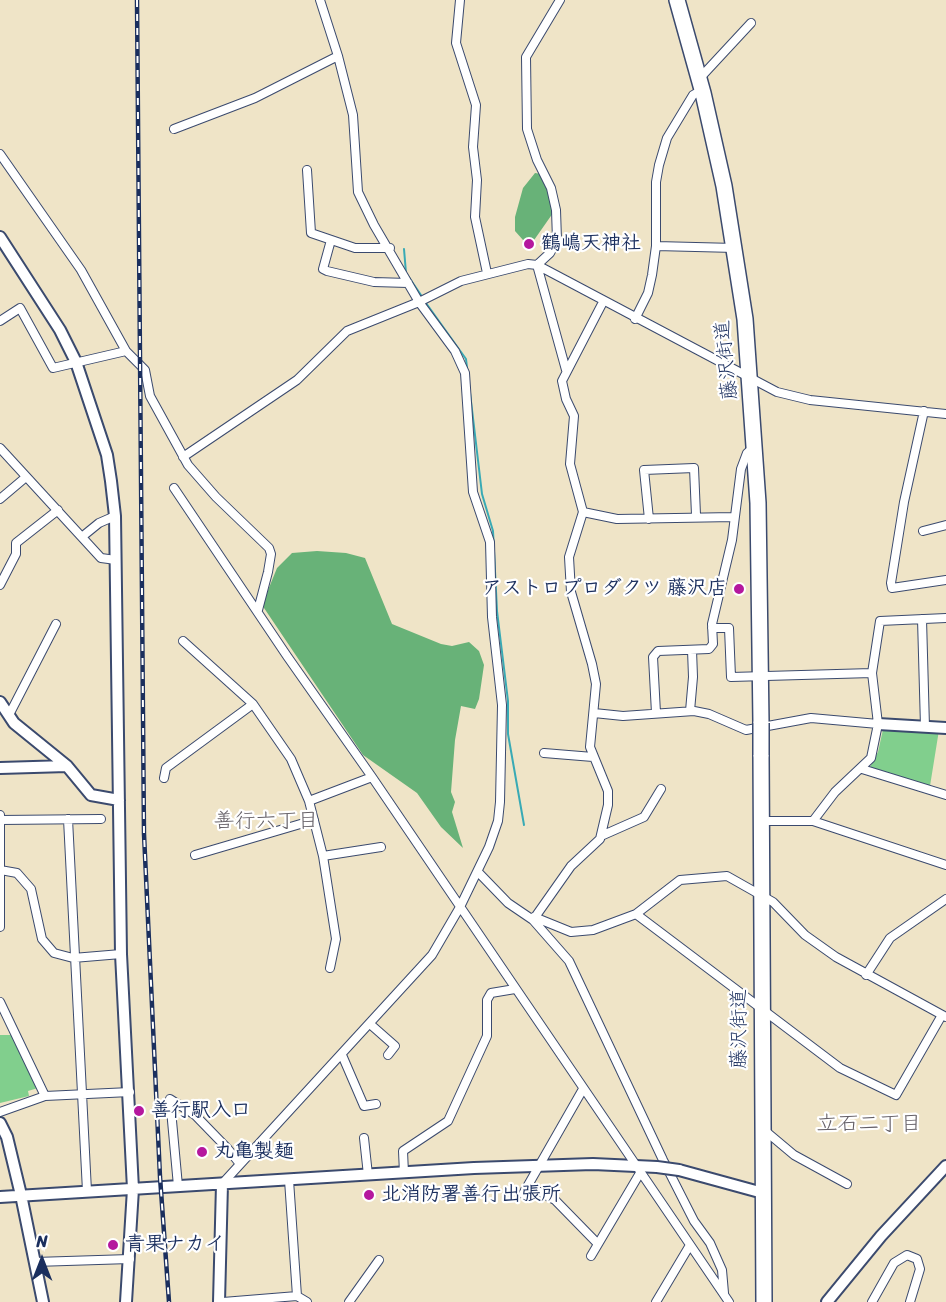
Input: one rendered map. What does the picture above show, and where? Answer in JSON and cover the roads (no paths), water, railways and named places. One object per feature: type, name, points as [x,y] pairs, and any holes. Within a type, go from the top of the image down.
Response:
[{"type":"highway","name":"藤沢街道","points":[[677,0],[700,84],[735,248],[751,379],[756,445],[761,723],[764,1302]]},
{"type":"street","points":[[307,1302],[297,1296],[221,1302],[222,1184],[432,955],[478,872],[498,820],[502,775],[501,684],[492,617],[490,542],[473,492],[465,373],[455,351],[419,302],[390,248],[374,225],[358,192],[353,115],[338,56],[320,0]]},
{"type":"street","points":[[460,0],[456,43],[476,105],[473,147],[477,180],[475,217],[486,273]]},
{"type":"street","points":[[537,265],[550,253],[557,240],[558,227],[551,188],[537,160],[528,129],[526,57],[560,0]]},
{"type":"street","points":[[635,319],[648,293],[656,246],[656,182],[667,138],[700,84],[751,23]]},
{"type":"street","points":[[174,129],[255,98],[338,56]]},
{"type":"street","points":[[0,154],[81,270],[126,351],[147,374],[150,396],[183,457],[216,497],[269,548],[271,554],[268,572],[258,610]]},
{"type":"street","points":[[307,170],[311,233],[355,248],[390,248]]},
{"type":"street","points":[[0,237],[60,330],[76,362],[107,455],[115,516],[121,954],[134,1189],[126,1302]]},
{"type":"street","points":[[331,240],[323,269],[374,282],[408,283]]},
{"type":"street","points":[[656,246],[735,248]]},
{"type":"street","points":[[183,457],[297,380],[339,336],[419,302],[461,281],[528,264],[537,265],[635,319],[790,397],[946,414]]},
{"type":"street","points":[[537,265],[566,370]]},
{"type":"street","points":[[601,836],[608,805],[608,791],[593,757],[590,732],[596,684],[570,592],[569,557],[583,512],[570,464],[575,426],[562,381],[603,302]]},
{"type":"street","points":[[0,321],[20,308],[53,368],[126,351]]},
{"type":"street","points":[[924,411],[904,502],[891,583],[892,588],[946,580]]},
{"type":"street","points":[[656,713],[653,657],[658,651],[709,649],[713,644],[712,628],[732,540],[741,470],[747,453],[756,445]]},
{"type":"street","points":[[0,448],[102,558],[116,560]]},
{"type":"street","points":[[650,519],[644,470],[694,468],[696,515]]},
{"type":"street","points":[[0,498],[26,477]]},
{"type":"street","points":[[174,488],[726,1298]]},
{"type":"street","points":[[0,585],[16,554],[16,543],[57,510]]},
{"type":"street","points":[[583,512],[617,519],[696,515],[734,516]]},
{"type":"street","points":[[83,536],[99,523],[115,516]]},
{"type":"street","points":[[923,531],[946,525]]},
{"type":"street","points":[[813,821],[835,792],[862,769],[874,752],[878,724],[872,673],[880,621],[946,618]]},
{"type":"street","points":[[922,619],[925,727]]},
{"type":"street","points":[[9,715],[56,624]]},
{"type":"street","points":[[712,628],[729,628],[731,677],[872,673]]},
{"type":"street","points":[[183,641],[252,704],[291,759],[309,801],[323,856],[336,939],[330,968]]},
{"type":"street","points":[[690,711],[693,677],[692,650]]},
{"type":"street","points":[[0,702],[23,731],[67,766],[91,795],[118,800]]},
{"type":"street","points":[[164,778],[165,768],[252,704]]},
{"type":"street","points":[[594,713],[623,716],[690,711],[709,714],[746,730],[811,718],[946,728]]},
{"type":"street","points":[[544,753],[593,757]]},
{"type":"street","points":[[0,768],[67,766]]},
{"type":"street","points":[[862,769],[946,795]]},
{"type":"street","points":[[309,801],[372,777]]},
{"type":"street","points":[[534,919],[571,866],[601,836],[644,817],[662,789]]},
{"type":"street","points":[[0,815],[0,927]]},
{"type":"street","points":[[68,819],[73,958],[87,1191]]},
{"type":"street","points":[[0,820],[101,819]]},
{"type":"street","points":[[195,855],[315,820]]},
{"type":"street","points":[[761,820],[813,821],[946,865]]},
{"type":"street","points":[[323,856],[381,847]]},
{"type":"street","points":[[0,870],[17,873],[32,889],[42,939],[54,953],[73,958],[121,954]]},
{"type":"street","points":[[478,872],[508,903],[534,919],[564,930],[580,932],[593,930],[636,914],[674,884],[688,879],[727,876],[773,902],[814,942],[866,975],[944,1016],[896,1095],[840,1068],[636,914]]},
{"type":"street","points":[[866,975],[890,938],[946,899]]},
{"type":"street","points":[[534,919],[553,940],[577,976],[663,1160],[694,1221],[710,1243],[722,1270],[726,1298]]},
{"type":"street","points":[[404,1173],[403,1152],[448,1121],[487,1036],[486,1000],[491,993],[515,989]]},
{"type":"street","points":[[0,1002],[45,1096]]},
{"type":"street","points":[[370,1024],[395,1046],[388,1055]]},
{"type":"street","points":[[342,1055],[364,1106],[376,1104]]},
{"type":"street","points":[[583,1089],[524,1192],[540,1192],[555,1200],[598,1244]]},
{"type":"street","points":[[0,1112],[45,1096],[130,1092]]},
{"type":"street","points":[[178,1186],[170,1099],[195,1115],[240,1164]]},
{"type":"street","points":[[0,1123],[7,1137],[21,1195],[43,1302]]},
{"type":"street","points":[[762,1128],[794,1155],[847,1184]]},
{"type":"street","points":[[364,1138],[368,1175]]},
{"type":"street","points":[[0,1197],[539,1166],[638,1169],[657,1167],[679,1170],[763,1193]]},
{"type":"street","points":[[829,1301],[881,1236],[946,1166]]},
{"type":"street","points":[[591,1256],[638,1169]]},
{"type":"street","points":[[289,1180],[297,1296]]},
{"type":"street","points":[[656,1302],[690,1245]]},
{"type":"street","points":[[872,1302],[894,1263],[907,1255],[917,1259],[920,1269],[910,1302]]},
{"type":"street","points":[[35,1262],[130,1259]]},
{"type":"street","points":[[349,1302],[380,1260]]},
{"type":"waterway","points":[[404,249],[406,273],[423,298]]},
{"type":"waterway","points":[[426,303],[466,359],[482,494],[493,531],[497,611],[508,701],[508,734],[524,825]]},
{"type":"railway","points":[[137,0],[144,834],[160,1177],[169,1302]]},
{"type":"place","name":"鶴嶋天神社","points":[[529,244]]},
{"type":"place","name":"アストロプロダクツ 藤沢店","points":[[739,589]]},
{"type":"place","name":"善行駅入口","points":[[139,1111]]},
{"type":"place","name":"丸亀製麺","points":[[202,1152]]},
{"type":"place","name":"北消防署善行出張所","points":[[369,1195]]},
{"type":"place","name":"青果ナカイ","points":[[113,1245]]},
{"type":"district","name":"善行六丁目","points":[[266,822]]},
{"type":"district","name":"立石二丁目","points":[[869,1125]]}]
